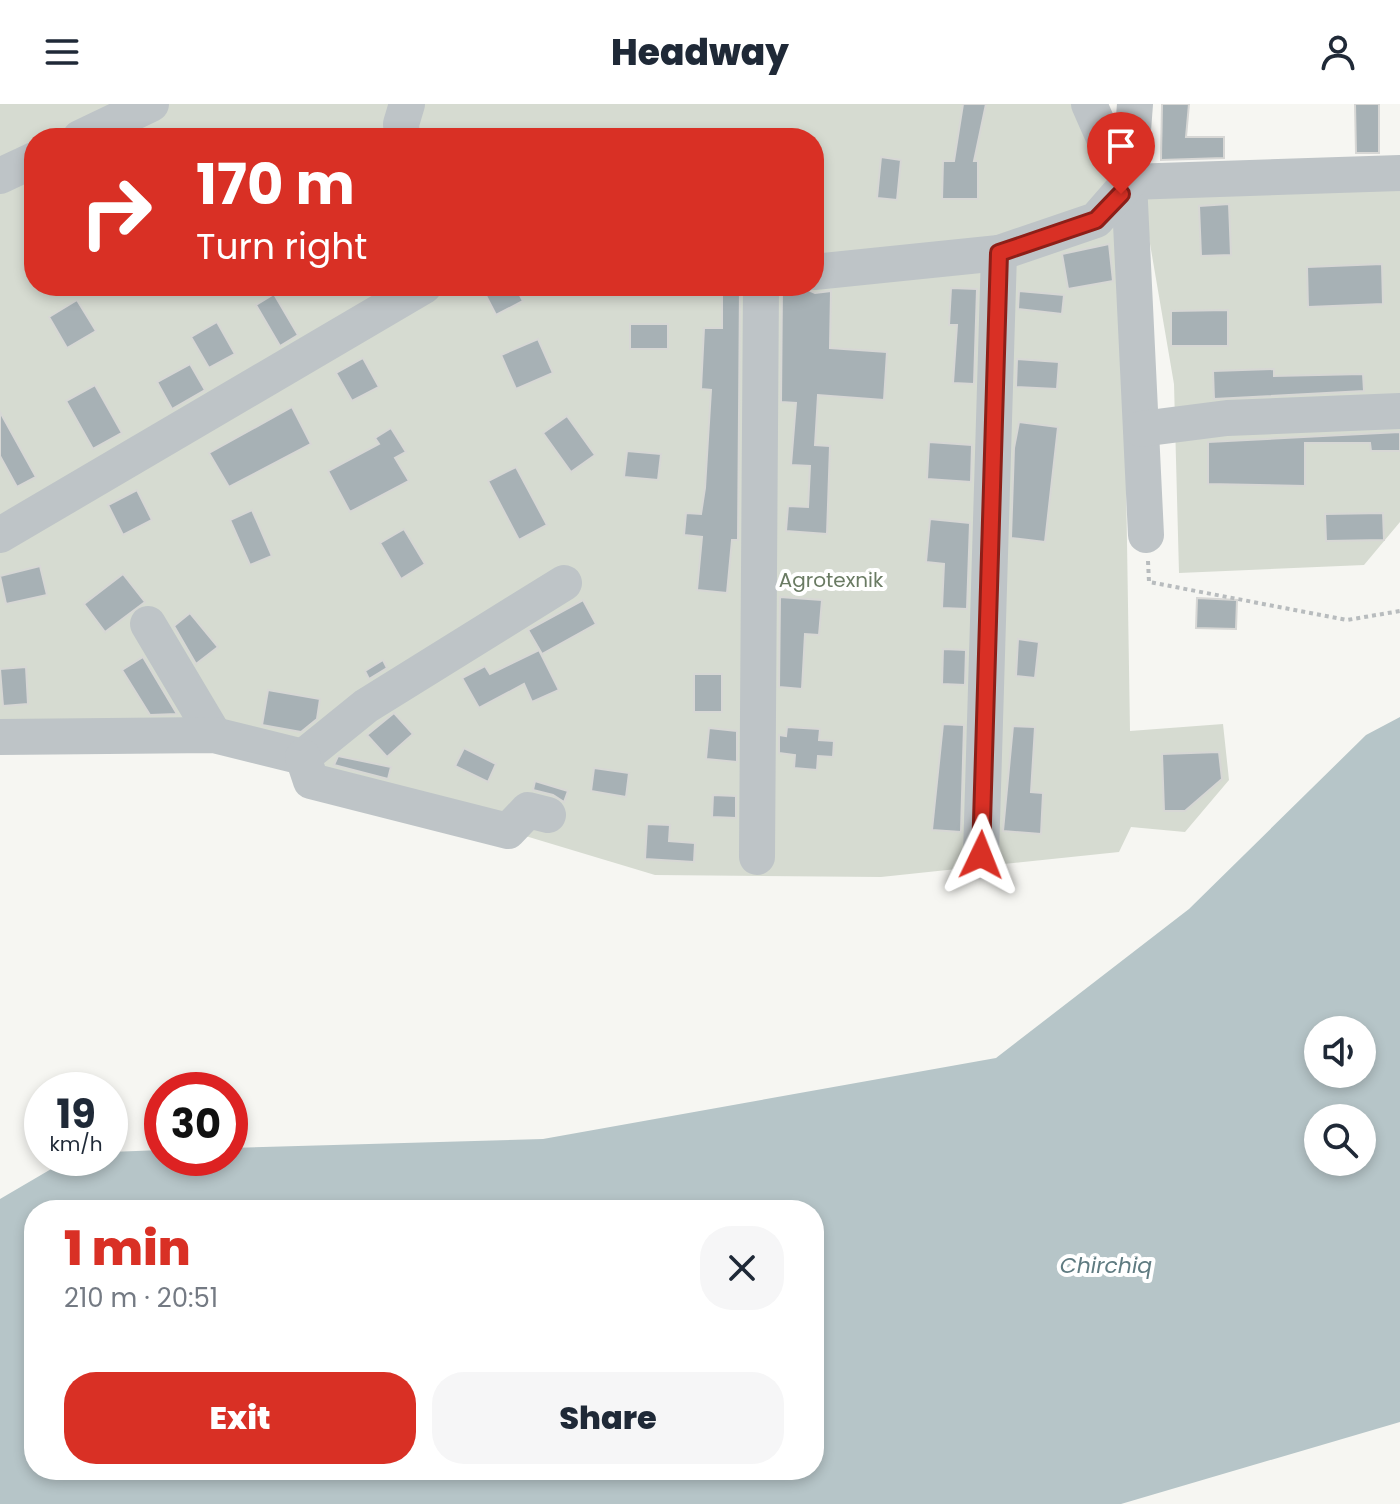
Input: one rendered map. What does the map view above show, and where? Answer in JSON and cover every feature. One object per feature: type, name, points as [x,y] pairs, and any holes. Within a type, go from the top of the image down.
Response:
[{"type":"street","points":[[101,128],[151,104]]},
{"type":"street","points":[[401,128],[407,104]]},
{"type":"street","points":[[1089,104],[1107,145],[1129,182]]},
{"type":"street","points":[[1135,104],[1129,182],[1146,535]]},
{"type":"street","points":[[0,176],[24,165]]},
{"type":"street","points":[[824,271],[999,253],[1096,220],[1129,182],[1400,173]]},
{"type":"street","points":[[981,855],[999,253]]},
{"type":"street","points":[[0,535],[407,296]]},
{"type":"street","points":[[757,857],[761,296]]},
{"type":"street","points":[[1141,429],[1227,418],[1400,411]]},
{"type":"street","points":[[303,757],[366,706],[564,583]]},
{"type":"street","points":[[148,624],[214,735]]},
{"type":"street","points":[[0,737],[214,735],[303,757]]},
{"type":"street","points":[[303,757],[311,781],[508,831],[528,810],[548,815]]},
{"type":"path","points":[[1146,535],[1149,582],[1347,620],[1400,611]]},
{"type":"green space","name":"Agrotexnik","points":[[0,104],[1083,104],[1122,228],[1130,731],[1223,724],[1229,780],[1185,832],[1131,827],[1119,852],[881,877],[655,875],[432,808],[154,732],[0,751]]},
{"type":"green space","points":[[1400,182],[1400,522],[1364,565],[1179,573],[1174,384],[1142,197]]},
{"type":"water","name":"Chirchiq","points":[[1400,717],[1400,1422],[1121,1504],[0,1504],[0,1199],[39,1176],[128,1176],[128,1151],[144,1151],[144,1176],[248,1176],[248,1147],[543,1139],[996,1058],[1189,909],[1366,735]]},
{"type":"building","points":[[963,104],[986,104],[974,161],[978,161],[978,199],[942,199],[943,161],[954,161]]},
{"type":"building","points":[[1162,104],[1189,104],[1186,137],[1224,137],[1224,158],[1161,160]]},
{"type":"building","points":[[1355,104],[1379,104],[1379,153],[1356,153]]},
{"type":"building","points":[[881,157],[901,160],[897,200],[877,198]]},
{"type":"building","points":[[1229,204],[1231,255],[1201,256],[1199,206]]},
{"type":"building","points":[[1109,244],[1113,281],[1068,289],[1062,254]]},
{"type":"building","points":[[1382,264],[1383,304],[1308,307],[1307,267]]},
{"type":"building","points":[[951,288],[977,289],[974,384],[953,383],[957,325],[949,325]]},
{"type":"building","points":[[831,291],[830,348],[887,352],[884,400],[818,395],[815,445],[830,446],[827,534],[786,531],[788,506],[808,507],[810,466],[791,465],[796,403],[781,402],[782,296],[824,296],[824,292]]},
{"type":"building","points":[[1019,291],[1064,295],[1062,314],[1018,309]]},
{"type":"building","points":[[275,296],[298,335],[280,346],[256,305]]},
{"type":"building","points":[[486,296],[520,296],[523,301],[496,315]]},
{"type":"building","points":[[722,296],[740,296],[738,540],[732,540],[727,593],[697,590],[702,537],[684,535],[686,513],[701,514],[705,488],[711,390],[701,389],[704,328],[722,328]]},
{"type":"building","points":[[77,300],[96,331],[67,348],[49,317]]},
{"type":"building","points":[[1228,310],[1228,346],[1171,346],[1171,311]]},
{"type":"building","points":[[217,322],[235,354],[209,368],[191,337]]},
{"type":"building","points":[[630,324],[668,324],[668,349],[630,349]]},
{"type":"building","points":[[538,339],[553,373],[516,389],[501,355]]},
{"type":"building","points":[[363,358],[379,387],[352,401],[336,373]]},
{"type":"building","points":[[1017,359],[1059,362],[1057,389],[1016,387]]},
{"type":"building","points":[[190,364],[205,390],[172,409],[157,382]]},
{"type":"building","points":[[1274,369],[1274,376],[1363,374],[1364,391],[1214,399],[1213,371]]},
{"type":"building","points":[[95,385],[122,433],[93,449],[66,401]]},
{"type":"building","points":[[292,407],[311,444],[229,487],[209,453]]},
{"type":"building","points":[[0,412],[36,477],[17,487],[0,456]]},
{"type":"building","points":[[567,416],[595,455],[571,472],[543,433]]},
{"type":"building","points":[[1019,422],[1058,427],[1045,542],[1011,538],[1014,448]]},
{"type":"building","points":[[391,428],[406,452],[395,458],[409,481],[350,512],[328,471],[379,444],[375,438]]},
{"type":"building","points":[[1400,432],[1400,451],[1371,451],[1370,443],[1305,443],[1305,486],[1208,484],[1208,442]]},
{"type":"building","points":[[929,442],[972,445],[971,482],[927,479]]},
{"type":"building","points":[[627,451],[661,454],[658,480],[624,477]]},
{"type":"building","points":[[516,467],[547,525],[519,540],[488,481]]},
{"type":"building","points":[[137,490],[152,520],[123,535],[108,505]]},
{"type":"building","points":[[252,510],[272,556],[250,565],[230,520]]},
{"type":"building","points":[[1383,513],[1384,540],[1326,541],[1325,514]]},
{"type":"building","points":[[930,519],[970,523],[967,609],[942,608],[944,564],[926,562]]},
{"type":"building","points":[[404,529],[425,564],[401,579],[380,543]]},
{"type":"building","points":[[40,566],[47,595],[6,604],[0,576]]},
{"type":"building","points":[[123,574],[145,602],[105,632],[84,604]]},
{"type":"building","points":[[780,597],[822,600],[819,635],[805,634],[802,689],[779,687]]},
{"type":"building","points":[[1197,598],[1237,600],[1236,629],[1196,628]]},
{"type":"building","points":[[583,600],[596,624],[542,654],[528,630]]},
{"type":"building","points":[[190,613],[218,647],[196,664],[174,626]]},
{"type":"building","points":[[1018,639],[1039,642],[1035,678],[1016,676]]},
{"type":"building","points":[[943,649],[966,650],[965,685],[942,684]]},
{"type":"building","points":[[539,650],[559,690],[532,702],[524,684],[479,708],[462,678],[485,666],[490,674]]},
{"type":"building","points":[[143,657],[177,714],[150,715],[122,670]]},
{"type":"building","points":[[383,660],[387,668],[369,679],[365,671]]},
{"type":"building","points":[[26,667],[28,704],[3,706],[0,669]]},
{"type":"building","points":[[694,674],[722,674],[722,712],[694,712]]},
{"type":"building","points":[[268,690],[320,699],[317,719],[301,732],[262,725]]},
{"type":"building","points":[[394,713],[413,734],[387,757],[367,735]]},
{"type":"building","points":[[943,724],[964,725],[961,832],[932,830]]},
{"type":"building","points":[[1013,726],[1035,727],[1031,792],[1043,793],[1041,834],[1003,831]]},
{"type":"building","points":[[787,727],[820,729],[819,740],[834,741],[833,757],[818,756],[817,770],[794,768],[795,755],[779,753],[779,735],[786,736]]},
{"type":"building","points":[[709,728],[737,731],[737,762],[706,759]]},
{"type":"building","points":[[464,748],[496,764],[488,782],[455,766]]},
{"type":"building","points":[[1219,752],[1222,779],[1185,811],[1164,811],[1162,754]]},
{"type":"building","points":[[338,756],[391,767],[388,779],[334,765]]},
{"type":"building","points":[[594,768],[629,773],[626,797],[591,791]]},
{"type":"building","points":[[535,781],[568,791],[564,802],[553,795],[533,790]]},
{"type":"building","points":[[713,795],[736,796],[736,818],[712,817]]},
{"type":"building","points":[[647,824],[670,825],[669,841],[695,843],[694,862],[645,859]]},
{"type":"route","points":[[981,855],[999,253],[1096,220],[1121,194]]}]
